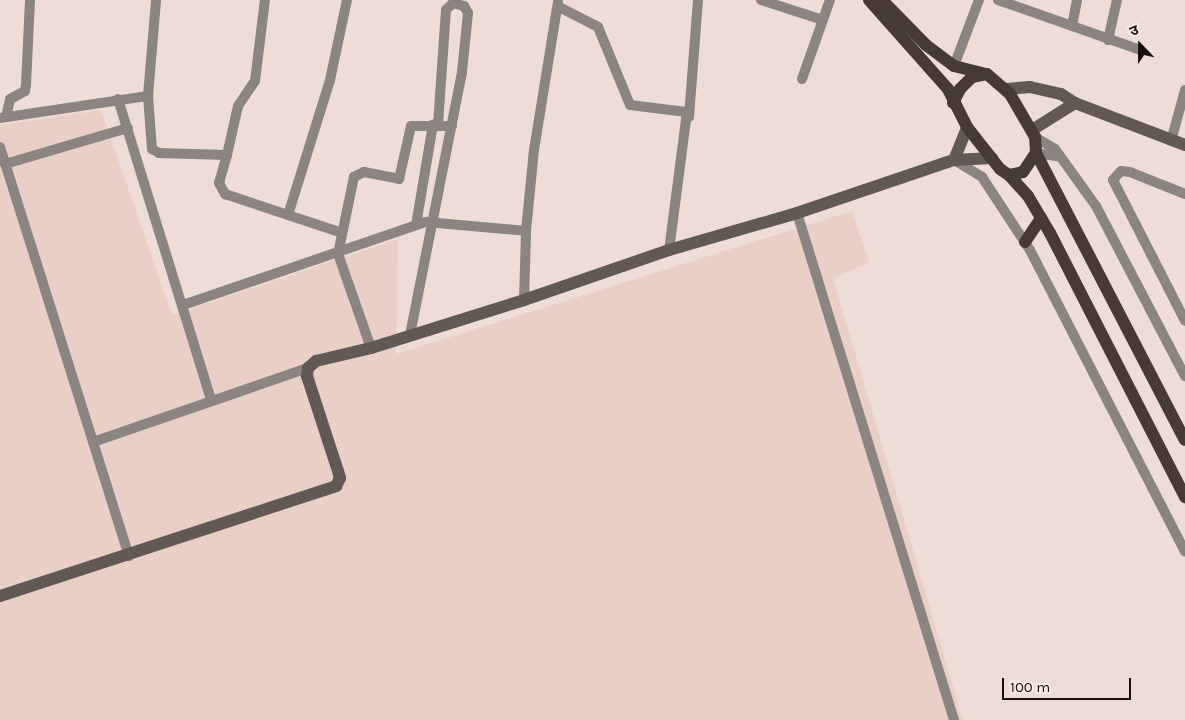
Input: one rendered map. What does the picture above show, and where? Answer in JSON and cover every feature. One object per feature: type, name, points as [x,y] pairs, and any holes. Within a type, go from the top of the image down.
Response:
[{"type":"main road","points":[[869,0],[948,88],[953,103],[967,127],[1000,169],[1009,175],[1041,218],[1185,497]]},
{"type":"main road","points":[[882,0],[926,45],[954,66],[987,74],[1006,89],[1033,134],[1036,153],[1185,440]]},
{"type":"main road","points":[[953,103],[960,89],[972,76],[987,74]]},
{"type":"main road","points":[[1009,175],[1023,172],[1036,153]]},
{"type":"main road","points":[[1025,242],[1041,218]]},
{"type":"street","points":[[3,117],[10,99],[25,91],[30,0]]},
{"type":"street","points":[[156,0],[148,96],[152,149],[159,153],[228,155]]},
{"type":"street","points":[[265,0],[255,81],[238,106],[228,155],[219,183],[225,194],[342,233]]},
{"type":"street","points":[[288,215],[330,80],[347,0]]},
{"type":"street","points":[[669,250],[689,116],[698,0]]},
{"type":"street","points":[[760,0],[823,20]]},
{"type":"street","points":[[802,79],[830,0]]},
{"type":"street","points":[[954,66],[979,0]]},
{"type":"street","points":[[998,0],[1140,50]]},
{"type":"street","points":[[1072,26],[1077,0]]},
{"type":"street","points":[[1108,40],[1118,0]]},
{"type":"street","points":[[524,300],[526,232],[534,150],[559,3],[598,27],[630,104],[682,110],[689,116]]},
{"type":"street","points":[[410,335],[452,126],[468,20],[464,6],[453,4],[446,10],[436,124],[416,225]]},
{"type":"street","points":[[1006,89],[1030,87],[1061,94],[1075,103],[1185,145]]},
{"type":"street","points":[[1171,140],[1185,90]]},
{"type":"street","points":[[3,117],[148,96]]},
{"type":"street","points":[[118,99],[211,399]]},
{"type":"street","points":[[1075,103],[1033,134],[1055,149],[1096,206],[1185,376]]},
{"type":"street","points":[[370,348],[338,254],[354,177],[364,172],[399,179],[411,126],[436,124],[452,126]]},
{"type":"street","points":[[954,160],[967,127]]},
{"type":"street","points":[[5,164],[128,128]]},
{"type":"street","points":[[0,147],[129,556]]},
{"type":"street","points":[[1036,153],[1061,157]]},
{"type":"street","points":[[93,442],[211,399],[308,368],[316,361],[370,348],[524,300],[669,250],[797,213],[954,160],[992,158]]},
{"type":"street","points":[[954,160],[982,177],[1025,242],[1185,552]]},
{"type":"street","points":[[1185,194],[1130,172],[1121,172],[1113,180],[1185,321]]},
{"type":"street","points":[[797,213],[954,720]]},
{"type":"street","points":[[183,306],[338,254],[416,225],[434,223],[526,232]]},
{"type":"street","points":[[0,596],[129,556],[336,486],[340,478],[308,383],[308,368]]},
{"type":"shaded area","points":[[101,110],[172,315],[398,239],[396,354],[852,211],[869,263],[833,278],[963,720],[0,720],[0,125]]}]
